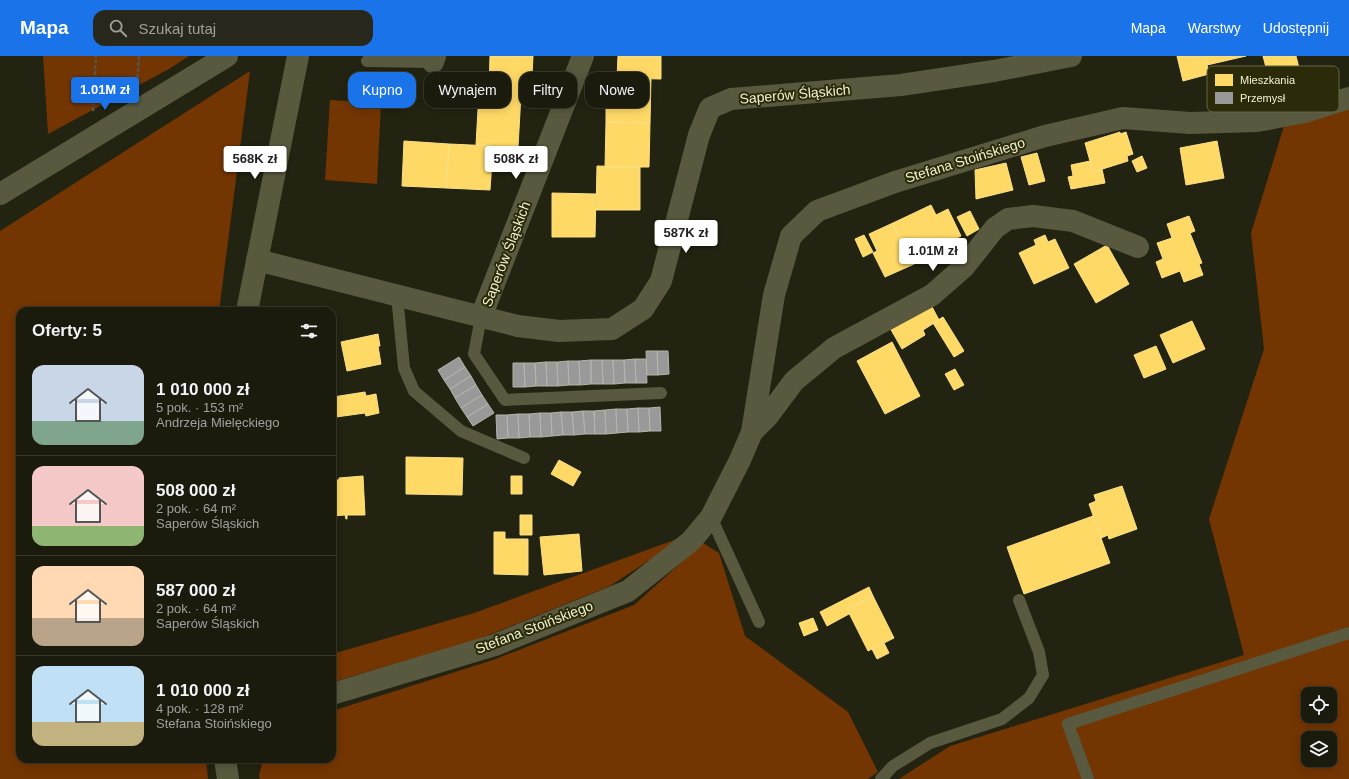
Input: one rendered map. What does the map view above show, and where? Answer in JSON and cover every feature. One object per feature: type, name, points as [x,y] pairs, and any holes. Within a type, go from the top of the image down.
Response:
[{"type":"main road","points":[[248,307],[298,56]]},
{"type":"main road","points":[[226,763],[228,779]]},
{"type":"street","points":[[0,194],[227,56]]},
{"type":"street","name":"Saperów Śląskich","points":[[481,317],[583,56]]},
{"type":"street","name":"Saperów Śląskich","points":[[256,260],[518,326],[559,331],[612,329],[643,309],[661,281],[699,135],[710,108],[731,99],[901,85],[994,71],[1071,56]]},
{"type":"street","name":"Stefana Stoińskiego","points":[[1339,101],[1349,98]]},
{"type":"street","name":"Stefana Stoińskiego","points":[[336,693],[495,645],[628,590],[691,541],[711,516],[740,460],[752,432],[774,295],[791,236],[817,211],[895,182],[1044,136],[1123,118],[1190,123],[1257,121],[1305,112]]},
{"type":"street","name":"Stefana Stoińskiego","points":[[752,432],[768,416],[794,381],[834,348],[932,295],[964,267],[994,228],[1008,219],[1033,216],[1073,221],[1138,247]]},
{"type":"lane","points":[[367,61],[434,59]]},
{"type":"lane","points":[[397,296],[404,368],[414,391],[462,431],[524,458]]},
{"type":"lane","points":[[481,317],[474,354],[505,400],[661,393]]},
{"type":"lane","points":[[711,516],[759,622]]},
{"type":"lane","points":[[881,779],[893,766],[930,743],[1002,719],[1029,698],[1042,675],[1039,652],[1019,600]]},
{"type":"lane","points":[[1088,779],[1068,724],[1349,633]]},
{"type":"path","points":[[91,138],[96,56]]},
{"type":"shaded area","points":[[43,56],[189,56],[169,69],[48,134]]},
{"type":"shaded area","points":[[250,71],[220,307],[16,307],[16,763],[206,763],[208,779],[0,779],[0,231]]},
{"type":"shaded area","points":[[330,100],[348,101],[348,108],[381,108],[377,184],[325,180]]},
{"type":"shaded area","points":[[1349,109],[1349,779],[899,779],[950,746],[1244,655],[1209,519],[1264,349],[1251,233],[1284,126]]},
{"type":"shaded area","points":[[688,535],[610,586],[474,641],[336,681],[336,653],[474,613]]},
{"type":"shaded area","points":[[703,543],[719,553],[745,636],[848,712],[878,772],[868,779],[260,779],[259,776],[262,763],[336,763],[336,710],[493,660],[634,605]]},
{"type":"building: Mieszkania","points":[[490,56],[533,56],[532,72],[519,72],[519,94],[511,94],[511,72],[490,72]]},
{"type":"building: Mieszkania","points":[[618,56],[661,56],[661,79],[649,79],[649,72],[617,72]]},
{"type":"building: Mieszkania","points":[[1177,56],[1205,56],[1207,75],[1183,81]]},
{"type":"building: Mieszkania","points":[[1205,56],[1246,56],[1207,65]]},
{"type":"building: Mieszkania","points":[[1263,56],[1296,56],[1298,66],[1266,66]]},
{"type":"building: Mieszkania","points":[[649,79],[651,79],[650,123],[606,122],[606,108],[649,108]]},
{"type":"building: Mieszkania","points":[[511,94],[519,94],[519,108],[520,108],[518,147],[476,145],[478,108],[511,108]]},
{"type":"building: Mieszkania","points":[[606,122],[650,123],[649,167],[605,167]]},
{"type":"building: Mieszkania","points":[[1120,132],[1120,134],[1126,132],[1133,154],[1127,156],[1128,161],[1093,172],[1085,143]]},
{"type":"building: Mieszkania","points":[[404,141],[449,144],[446,188],[402,186]]},
{"type":"building: Mieszkania","points":[[1217,141],[1224,178],[1186,185],[1180,148]]},
{"type":"building: Mieszkania","points":[[449,144],[493,146],[490,190],[446,188]]},
{"type":"building: Mieszkania","points":[[1037,153],[1045,181],[1029,185],[1021,157]]},
{"type":"building: Mieszkania","points":[[1142,156],[1147,168],[1137,172],[1132,161]]},
{"type":"building: Mieszkania","points":[[1090,161],[1093,172],[1102,169],[1105,183],[1071,189],[1068,177],[1073,176],[1071,165]]},
{"type":"building: Mieszkania","points":[[1006,163],[1013,190],[976,199],[975,170]]},
{"type":"building: Mieszkania","points":[[597,166],[640,167],[640,210],[596,210]]},
{"type":"building: Mieszkania","points":[[552,193],[596,194],[595,237],[552,237]]},
{"type":"building: Mieszkania","points":[[931,205],[936,215],[948,209],[961,236],[953,240],[956,244],[912,265],[893,223]]},
{"type":"building: Mieszkania","points":[[970,211],[979,229],[967,236],[957,217]]},
{"type":"building: Mieszkania","points":[[1189,216],[1195,231],[1190,233],[1202,263],[1199,264],[1203,275],[1184,282],[1180,271],[1162,278],[1156,262],[1163,259],[1157,243],[1172,238],[1167,224]]},
{"type":"building: Mieszkania","points":[[893,223],[912,265],[885,277],[873,253],[877,251],[869,234]]},
{"type":"building: Mieszkania","points":[[864,235],[873,252],[863,257],[855,239]]},
{"type":"building: Mieszkania","points":[[1045,235],[1048,242],[1055,239],[1069,268],[1034,284],[1019,253],[1036,245],[1034,240]]},
{"type":"building: Mieszkania","points":[[1107,245],[1129,284],[1096,303],[1074,264]]},
{"type":"building: Mieszkania","points":[[930,303],[939,320],[923,330],[925,335],[902,349],[890,328]]},
{"type":"building: Mieszkania","points":[[943,317],[964,351],[954,357],[933,323]]},
{"type":"building: Mieszkania","points":[[1192,321],[1205,349],[1173,363],[1160,335]]},
{"type":"building: Mieszkania","points":[[378,334],[381,364],[347,371],[341,342]]},
{"type":"building: Mieszkania","points":[[892,342],[920,396],[885,414],[857,361]]},
{"type":"building: Mieszkania","points":[[1156,346],[1166,369],[1144,378],[1134,355]]},
{"type":"building: Mieszkania","points":[[955,369],[964,385],[954,390],[945,374]]},
{"type":"building: Mieszkania","points":[[365,392],[366,396],[376,394],[379,413],[366,416],[365,413],[336,417],[336,397]]},
{"type":"building: Mieszkania","points":[[406,457],[463,458],[462,495],[406,494]]},
{"type":"building: Mieszkania","points":[[559,460],[581,472],[573,486],[551,474]]},
{"type":"building: Mieszkania","points":[[363,476],[365,515],[347,515],[347,519],[345,515],[336,516],[336,480],[339,480],[339,478]]},
{"type":"building: Mieszkania","points":[[511,476],[522,476],[522,494],[511,494]]},
{"type":"building: Mieszkania","points":[[1122,486],[1137,529],[1109,539],[1108,535],[1101,538],[1089,504],[1096,501],[1094,495]]},
{"type":"building: Mieszkania","points":[[520,515],[532,515],[532,535],[520,535]]},
{"type":"building: Mieszkania","points":[[1093,516],[1110,563],[1024,594],[1007,547]]},
{"type":"building: Mieszkania","points":[[494,532],[505,532],[505,539],[528,539],[528,575],[494,574]]},
{"type":"building: Mieszkania","points":[[579,534],[582,571],[544,575],[540,537]]},
{"type":"building: Mieszkania","points":[[869,587],[873,596],[847,609],[849,614],[827,626],[820,612]]},
{"type":"building: Mieszkania","points":[[873,596],[894,638],[868,651],[847,609]]},
{"type":"building: Mieszkania","points":[[813,618],[818,630],[804,636],[799,623]]},
{"type":"building: Mieszkania","points":[[884,643],[889,653],[877,659],[872,649]]},
{"type":"building: Przemysł","points":[[646,351],[657,351],[658,375],[647,375]]},
{"type":"building: Przemysł","points":[[657,351],[668,351],[669,374],[658,375]]},
{"type":"building: Przemysł","points":[[459,357],[465,367],[444,380],[438,370]]},
{"type":"building: Przemysł","points":[[635,359],[636,383],[625,383],[624,360]]},
{"type":"building: Przemysł","points":[[635,359],[646,359],[647,383],[636,383]]},
{"type":"building: Przemysł","points":[[591,360],[591,384],[580,385],[579,361]]},
{"type":"building: Przemysł","points":[[591,360],[602,360],[603,384],[591,384]]},
{"type":"building: Przemysł","points":[[602,360],[613,360],[614,384],[603,384]]},
{"type":"building: Przemysł","points":[[613,360],[624,360],[625,383],[614,384]]},
{"type":"building: Przemysł","points":[[568,361],[569,385],[558,386],[557,362]]},
{"type":"building: Przemysł","points":[[568,361],[579,361],[580,385],[569,385]]},
{"type":"building: Przemysł","points":[[546,362],[547,386],[536,386],[535,363]]},
{"type":"building: Przemysł","points":[[546,362],[557,362],[558,386],[547,386]]},
{"type":"building: Przemysł","points":[[513,363],[524,363],[525,387],[513,387]]},
{"type":"building: Przemysł","points":[[524,363],[535,363],[536,386],[525,387]]},
{"type":"building: Przemysł","points":[[465,367],[471,376],[450,389],[444,380]]},
{"type":"building: Przemysł","points":[[471,376],[476,385],[455,398],[450,389]]},
{"type":"building: Przemysł","points":[[476,385],[482,395],[461,408],[455,398]]},
{"type":"building: Przemysł","points":[[482,395],[488,404],[467,417],[461,408]]},
{"type":"building: Przemysł","points":[[488,404],[494,413],[473,426],[467,417]]},
{"type":"building: Przemysł","points":[[660,407],[661,431],[650,431],[649,408]]},
{"type":"building: Przemysł","points":[[638,408],[639,432],[628,432],[627,409]]},
{"type":"building: Przemysł","points":[[638,408],[649,408],[650,431],[639,432]]},
{"type":"building: Przemysł","points":[[616,409],[627,409],[628,432],[617,433]]},
{"type":"building: Przemysł","points":[[616,409],[617,433],[606,434],[605,410]]},
{"type":"building: Przemysł","points":[[605,410],[606,434],[595,434],[594,411]]},
{"type":"building: Przemysł","points":[[583,411],[594,411],[595,434],[585,434]]},
{"type":"building: Przemysł","points":[[583,411],[585,434],[574,435],[572,412]]},
{"type":"building: Przemysł","points":[[561,412],[563,435],[552,436],[551,413]]},
{"type":"building: Przemysł","points":[[561,412],[572,412],[574,435],[563,435]]},
{"type":"building: Przemysł","points":[[540,413],[541,437],[530,437],[529,414]]},
{"type":"building: Przemysł","points":[[540,413],[551,413],[552,436],[541,437]]},
{"type":"building: Przemysł","points":[[518,414],[529,414],[530,437],[519,438]]},
{"type":"building: Przemysł","points":[[518,414],[519,438],[508,438],[507,415]]},
{"type":"building: Przemysł","points":[[496,415],[507,415],[508,438],[497,439]]}]
